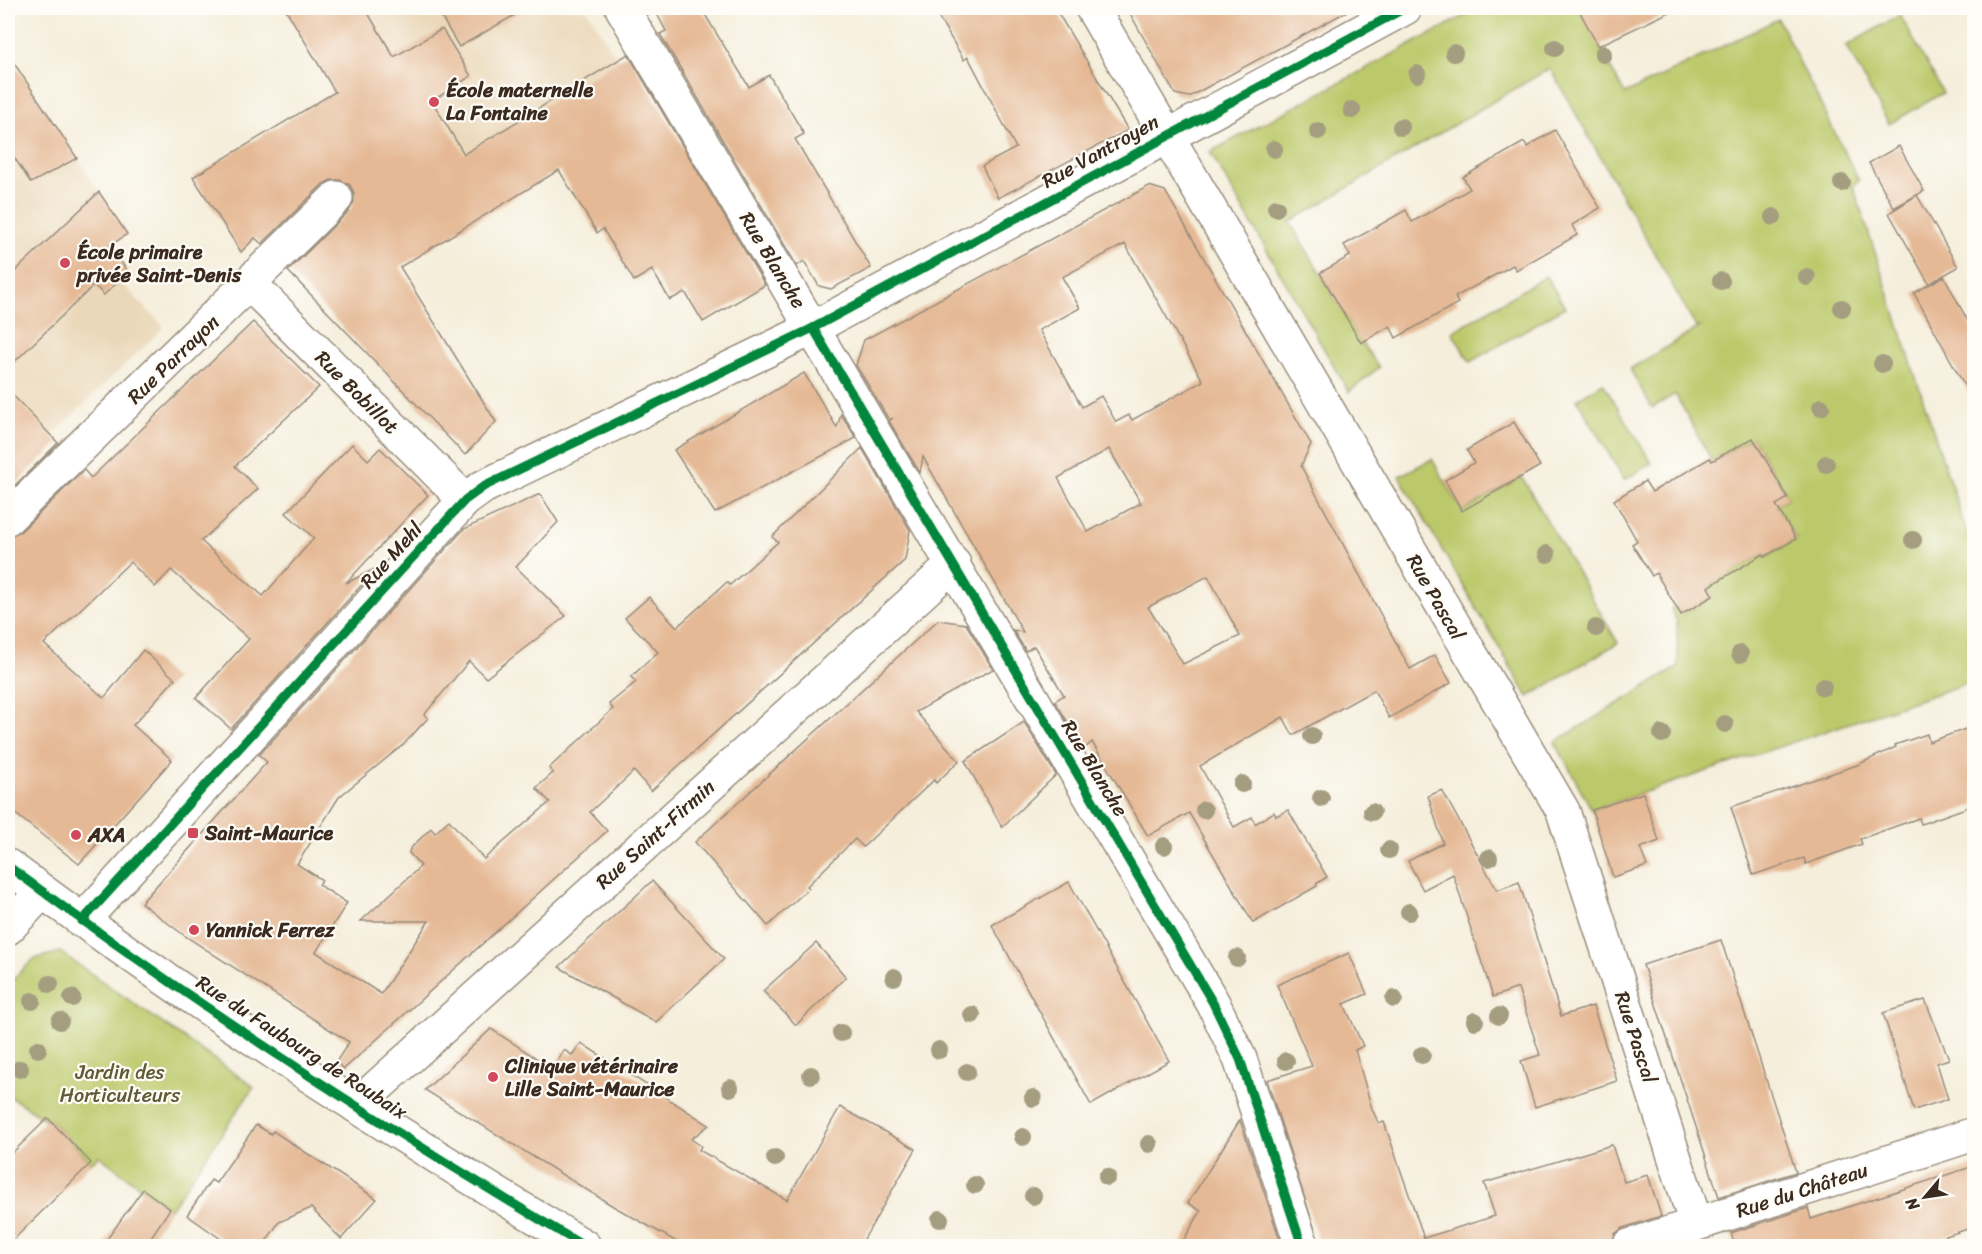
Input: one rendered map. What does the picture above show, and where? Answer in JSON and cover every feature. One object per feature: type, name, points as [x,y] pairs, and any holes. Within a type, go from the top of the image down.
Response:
[{"type":"street","name":"Rue Blanche","points":[[622,8],[954,564],[1228,1032],[1243,1068],[1302,1246]]},
{"type":"street","name":"Rue Pascal","points":[[1092,8],[1563,811],[1696,1224]]},
{"type":"street","name":"Rue Vantroyen","points":[[813,328],[1405,8]]},
{"type":"street","name":"Rue Parrayon","points":[[8,518],[336,198]]},
{"type":"street","name":"Rue Bobillot","points":[[250,284],[465,500]]},
{"type":"street","name":"Rue Mehl","points":[[82,921],[465,500],[483,487],[813,328]]},
{"type":"street","name":"Rue Saint-Firmin","points":[[357,1106],[954,564]]},
{"type":"street","name":"Rue du Faubourg de Roubaix","points":[[8,866],[82,921],[357,1106],[584,1246]]},
{"type":"street","points":[[8,928],[42,892]]},
{"type":"street","name":"Rue du Château","points":[[1629,1246],[1974,1134]]},
{"type":"shaded area","name":"École maternelle La Fontaine","points":[[285,8],[458,8],[476,37],[527,8],[586,8],[618,60],[367,214],[303,111],[335,92]]},
{"type":"shaded area","name":"École primaire privée Saint-Denis","points":[[32,89],[127,234],[118,241],[115,253],[128,272],[120,281],[164,327],[51,436],[8,390],[8,105]]},
{"type":"green space","points":[[1479,8],[1578,8],[1625,94],[1778,19],[1859,181],[1853,185],[1974,555],[1974,681],[1592,810],[1555,742],[1678,667],[1677,622],[1671,609],[1676,605],[1682,615],[1713,596],[1708,587],[1763,554],[1765,557],[1796,539],[1776,506],[1788,498],[1753,438],[1712,461],[1675,394],[1652,408],[1630,369],[1700,327],[1696,327],[1550,68],[1290,222],[1361,342],[1379,367],[1349,392],[1210,152]]},
{"type":"green space","points":[[1900,15],[1943,93],[1889,124],[1846,46]]},
{"type":"green space","points":[[1546,276],[1565,307],[1470,362],[1452,332]]},
{"type":"green space","points":[[1603,383],[1652,463],[1624,480],[1577,399]]},
{"type":"green space","points":[[1432,459],[1462,511],[1522,477],[1618,643],[1528,697],[1399,476]]},
{"type":"green space","name":"Jardin des Horticulteurs","points":[[60,952],[254,1087],[170,1209],[99,1156],[91,1163],[48,1118],[46,1120],[8,1095],[8,984],[34,959]]},
{"type":"building","points":[[285,8],[365,8],[394,57],[442,29],[471,76],[432,101],[464,154],[628,54],[765,285],[703,322],[685,292],[670,300],[652,270],[634,281],[603,229],[597,233],[559,170],[400,267],[496,422],[465,455],[288,271],[349,211],[354,202],[354,193],[350,185],[340,180],[331,180],[323,184],[262,244],[255,238],[241,252],[193,177],[335,92]]},
{"type":"building","points":[[436,8],[527,8],[459,47]]},
{"type":"building","points":[[654,8],[701,8],[749,87],[769,75],[804,134],[795,139],[871,268],[831,289],[819,286],[804,261],[797,266],[660,34],[666,31]]},
{"type":"building","points":[[933,8],[1055,8],[1128,130],[998,198],[982,166],[1016,148],[968,57],[964,60]]},
{"type":"building","points":[[1127,8],[1353,8],[1189,97],[1175,94]]},
{"type":"building","points":[[1578,8],[1678,8],[1598,46]]},
{"type":"building","points":[[8,54],[77,158],[31,183],[8,148]]},
{"type":"building","points":[[1555,130],[1600,208],[1572,225],[1577,235],[1516,270],[1513,265],[1455,297],[1458,303],[1396,338],[1390,326],[1361,343],[1320,273],[1350,256],[1344,245],[1406,210],[1412,222],[1470,189],[1463,177],[1524,142],[1527,147]]},
{"type":"building","points":[[1899,146],[1924,191],[1894,208],[1869,163]]},
{"type":"building","points":[[1149,186],[1165,191],[1311,444],[1301,466],[1410,669],[1435,655],[1451,683],[1389,718],[1374,690],[1293,735],[1283,717],[1200,766],[1234,827],[1252,817],[1255,824],[1274,812],[1276,816],[1288,810],[1327,877],[1316,884],[1317,886],[1253,923],[1189,813],[1148,836],[1092,742],[1084,749],[1055,701],[1064,695],[1034,646],[1026,651],[1013,630],[1023,632],[923,457],[920,473],[889,421],[893,418],[889,420],[856,365],[864,340]],"holes":[[[1125,244],[1203,381],[1132,420],[1129,415],[1116,422],[1101,396],[1082,407],[1039,330],[1080,308],[1062,277]],[[1109,449],[1141,503],[1088,532],[1058,478]],[[1208,576],[1240,636],[1183,664],[1148,607]]]},
{"type":"building","points":[[99,192],[127,234],[110,246],[128,272],[104,295],[94,285],[8,368],[8,278]]},
{"type":"building","points":[[1917,195],[1958,267],[1929,284],[1889,213]]},
{"type":"building","points":[[1944,276],[1974,333],[1974,403],[1914,293]]},
{"type":"building","points":[[253,322],[319,387],[235,466],[258,489],[201,541],[263,596],[314,538],[286,513],[352,444],[368,460],[380,448],[428,495],[346,583],[377,568],[231,729],[196,698],[249,639],[171,570],[155,587],[130,562],[44,644],[104,698],[143,650],[175,679],[133,725],[172,760],[79,864],[8,808],[8,536],[21,531],[84,470],[91,478]]},
{"type":"building","points":[[804,373],[837,428],[841,414],[856,438],[715,513],[674,450]]},
{"type":"building","points":[[8,390],[58,443],[8,492]]},
{"type":"building","points":[[1514,422],[1540,466],[1462,511],[1445,480],[1474,463],[1467,450]]},
{"type":"building","points":[[1753,438],[1788,498],[1776,505],[1796,539],[1764,557],[1763,554],[1708,587],[1713,596],[1681,615],[1656,573],[1652,576],[1632,544],[1637,541],[1614,500],[1645,481],[1652,492],[1710,458],[1712,461]]},
{"type":"building","points":[[862,448],[910,530],[905,560],[651,791],[634,771],[590,812],[607,831],[344,1069],[336,1062],[349,1042],[185,936],[141,903],[267,762],[259,755],[464,529],[540,494],[558,522],[516,567],[566,616],[486,678],[469,661],[424,715],[428,718],[404,744],[339,797],[297,864],[322,880],[319,885],[347,903],[316,952],[381,994],[429,921],[361,921],[421,866],[409,853],[410,849],[431,828],[435,833],[449,820],[484,859],[550,802],[536,788],[553,773],[549,768],[613,709],[609,704],[636,682],[631,677],[658,652],[625,618],[649,597],[677,627],[727,582],[730,585],[778,542],[772,537]]},
{"type":"building","points":[[938,620],[966,624],[993,669],[916,712],[959,761],[936,783],[934,780],[863,847],[855,839],[807,886],[809,888],[768,926],[695,842]]},
{"type":"building","points":[[1024,722],[1056,775],[1002,827],[965,761]]},
{"type":"building","points":[[1974,726],[1974,805],[1921,824],[1919,818],[1860,839],[1862,844],[1806,864],[1804,858],[1753,875],[1731,807],[1857,765],[1896,747],[1895,745],[1927,734],[1929,742]]},
{"type":"building","points":[[1442,790],[1497,890],[1519,882],[1561,1016],[1593,1006],[1617,1081],[1535,1107],[1521,1061],[1540,1055],[1518,988],[1493,997],[1453,874],[1423,890],[1408,861],[1443,843],[1428,796]]},
{"type":"building","points":[[1643,793],[1659,841],[1640,848],[1647,866],[1613,877],[1592,810]]},
{"type":"building","points":[[652,881],[724,959],[656,1022],[559,967]]},
{"type":"building","points":[[1069,882],[1169,1061],[1091,1105],[992,925]]},
{"type":"building","points":[[1721,940],[1796,1172],[1719,1197],[1643,965]]},
{"type":"building","points":[[816,943],[846,977],[796,1025],[763,991]]},
{"type":"building","points":[[1349,953],[1367,994],[1344,1004],[1363,1046],[1355,1050],[1372,1109],[1379,1124],[1384,1122],[1424,1238],[1495,1216],[1484,1183],[1612,1145],[1624,1182],[1648,1175],[1661,1216],[1623,1228],[1615,1234],[1611,1246],[1320,1246],[1267,1080],[1312,1066],[1277,985]]},
{"type":"building","points":[[1925,1000],[1949,1059],[1937,1063],[1948,1099],[1914,1110],[1883,1013]]},
{"type":"building","points":[[491,1029],[553,1069],[564,1050],[572,1055],[581,1043],[709,1125],[691,1139],[701,1146],[699,1150],[787,1200],[840,1107],[916,1149],[860,1246],[684,1246],[613,1206],[425,1090]]},
{"type":"building","points":[[48,1118],[91,1163],[8,1245],[8,1157]]},
{"type":"building","points":[[1240,1120],[1282,1246],[1180,1246],[1201,1211],[1188,1203]]},
{"type":"building","points":[[256,1125],[271,1134],[273,1131],[377,1199],[341,1239],[311,1208],[279,1222],[263,1246],[231,1246],[187,1215],[211,1180],[216,1183]]},
{"type":"building","points":[[1974,1166],[1974,1227],[1915,1246],[1735,1246],[1731,1233],[1808,1208],[1811,1219]]},
{"type":"building","points":[[143,1189],[170,1209],[145,1246],[102,1246]]},
{"type":"cycle path","points":[[82,921],[465,500],[483,487],[813,328],[1405,8]]},
{"type":"cycle path","points":[[813,328],[1213,1003],[1240,1059],[1302,1246]]},
{"type":"cycle path","points":[[8,866],[148,967],[291,1064],[436,1157],[584,1246]]},
{"type":"place","name":"École maternelle La Fontaine","points":[[434,102]]},
{"type":"place","name":"École primaire privée Saint-Denis","points":[[65,263]]},
{"type":"place","name":"Saint-Maurice","points":[[193,833]]},
{"type":"place","name":"AXA","points":[[76,835]]},
{"type":"place","name":"Yannick Ferrez","points":[[194,930]]},
{"type":"place","name":"Clinique vétérinaire Lille Saint-Maurice","points":[[493,1077]]}]
